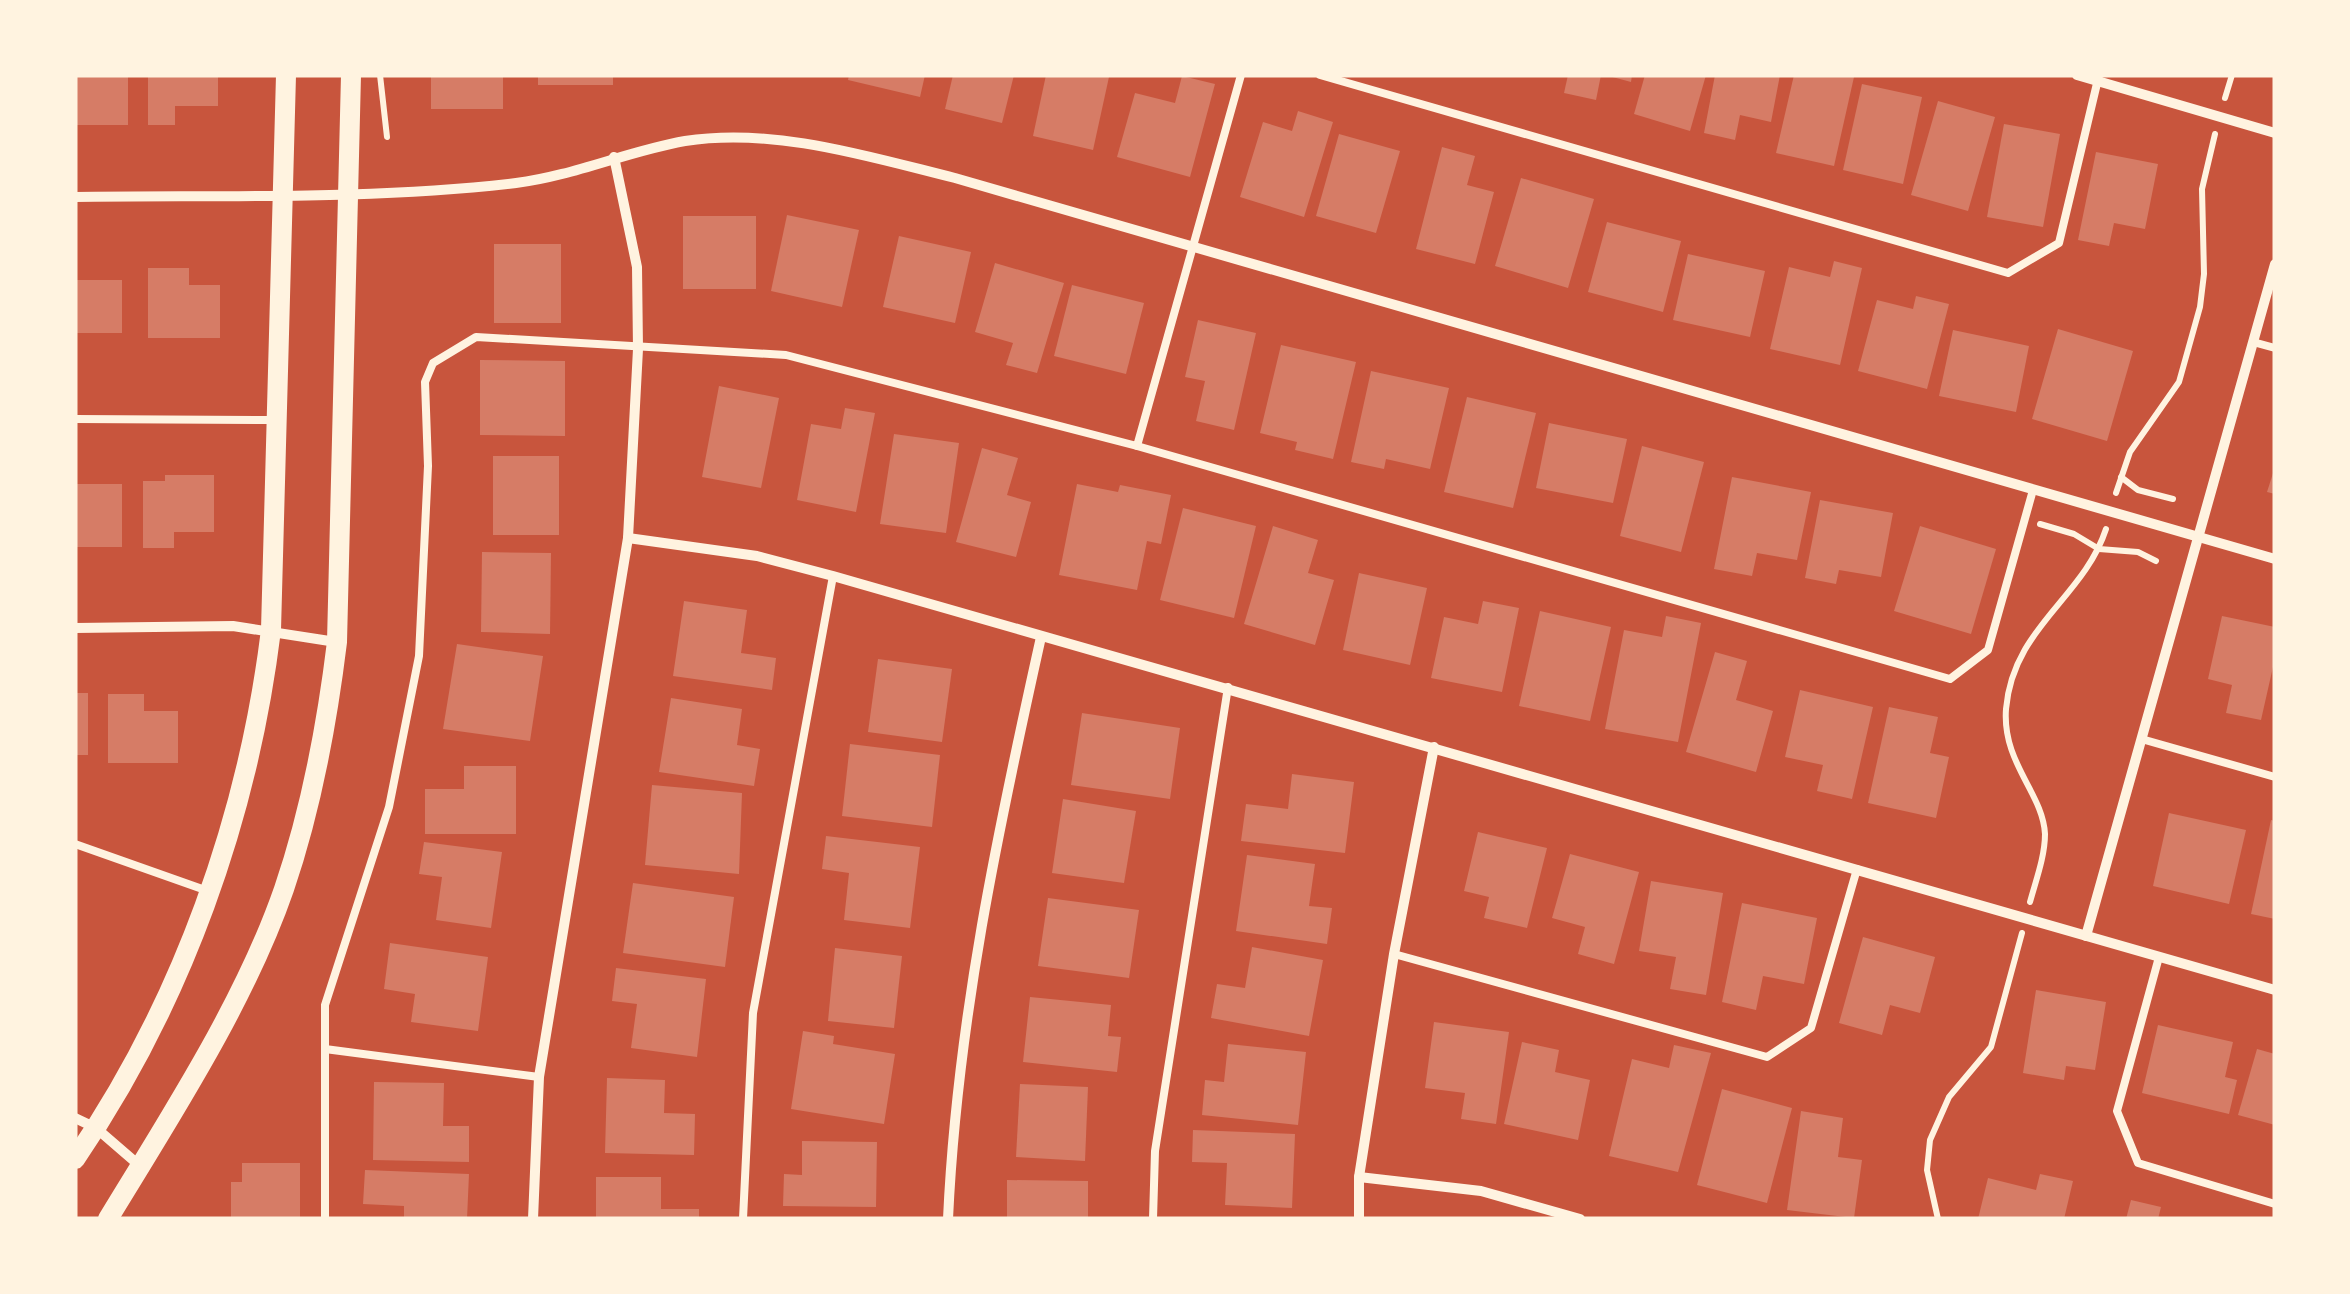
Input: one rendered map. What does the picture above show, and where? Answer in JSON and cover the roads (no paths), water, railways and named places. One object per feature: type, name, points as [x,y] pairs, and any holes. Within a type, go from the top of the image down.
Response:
[{"type":"main road","points":[[75,1160],[167,997],[210,892],[234,820],[262,707],[271,630],[286,75]]},
{"type":"main road","points":[[108,1219],[240,989],[284,890],[328,711],[337,642],[352,75]]},
{"type":"street","points":[[2077,75],[2098,78],[2275,133]]},
{"type":"street","points":[[75,197],[350,192],[520,183],[689,140],[778,142],[834,149],[955,178],[2275,559]]},
{"type":"street","points":[[533,1219],[539,1076],[628,538],[638,349],[637,267],[614,157]]},
{"type":"street","points":[[2086,936],[2145,740],[2197,537],[2275,264]]},
{"type":"street","points":[[628,538],[757,556],[832,576],[2275,990]]},
{"type":"street","points":[[75,628],[233,626],[337,642]]},
{"type":"street","points":[[948,1219],[953,1112],[965,1018],[1003,807],[1040,637]]},
{"type":"street","points":[[1359,1219],[1360,1177],[1394,954],[1434,746]]},
{"type":"street","points":[[75,1118],[96,1128],[140,1166]]},
{"type":"street","points":[[1360,1177],[1481,1190],[1580,1219]]},
{"type":"lane","points":[[1136,446],[1241,75]]},
{"type":"lane","points":[[1320,75],[2008,273],[2059,243],[2098,78]]},
{"type":"lane","points":[[325,1219],[325,1005],[389,807],[418,656],[428,466],[425,382],[433,363],[476,336],[638,349],[786,355],[1136,446],[1950,679],[1988,650],[2033,490]]},
{"type":"lane","points":[[2253,342],[2275,348]]},
{"type":"lane","points":[[75,419],[276,420]]},
{"type":"lane","points":[[743,1219],[754,1014],[832,576]]},
{"type":"lane","points":[[1154,1219],[1155,1151],[1228,687]]},
{"type":"lane","points":[[2145,740],[2275,778]]},
{"type":"lane","points":[[75,844],[210,892]]},
{"type":"lane","points":[[1394,954],[1767,1057],[1811,1028],[1857,869]]},
{"type":"lane","points":[[2159,957],[2117,1111],[2138,1163],[2275,1204]]},
{"type":"lane","points":[[325,1049],[539,1076]]}]
